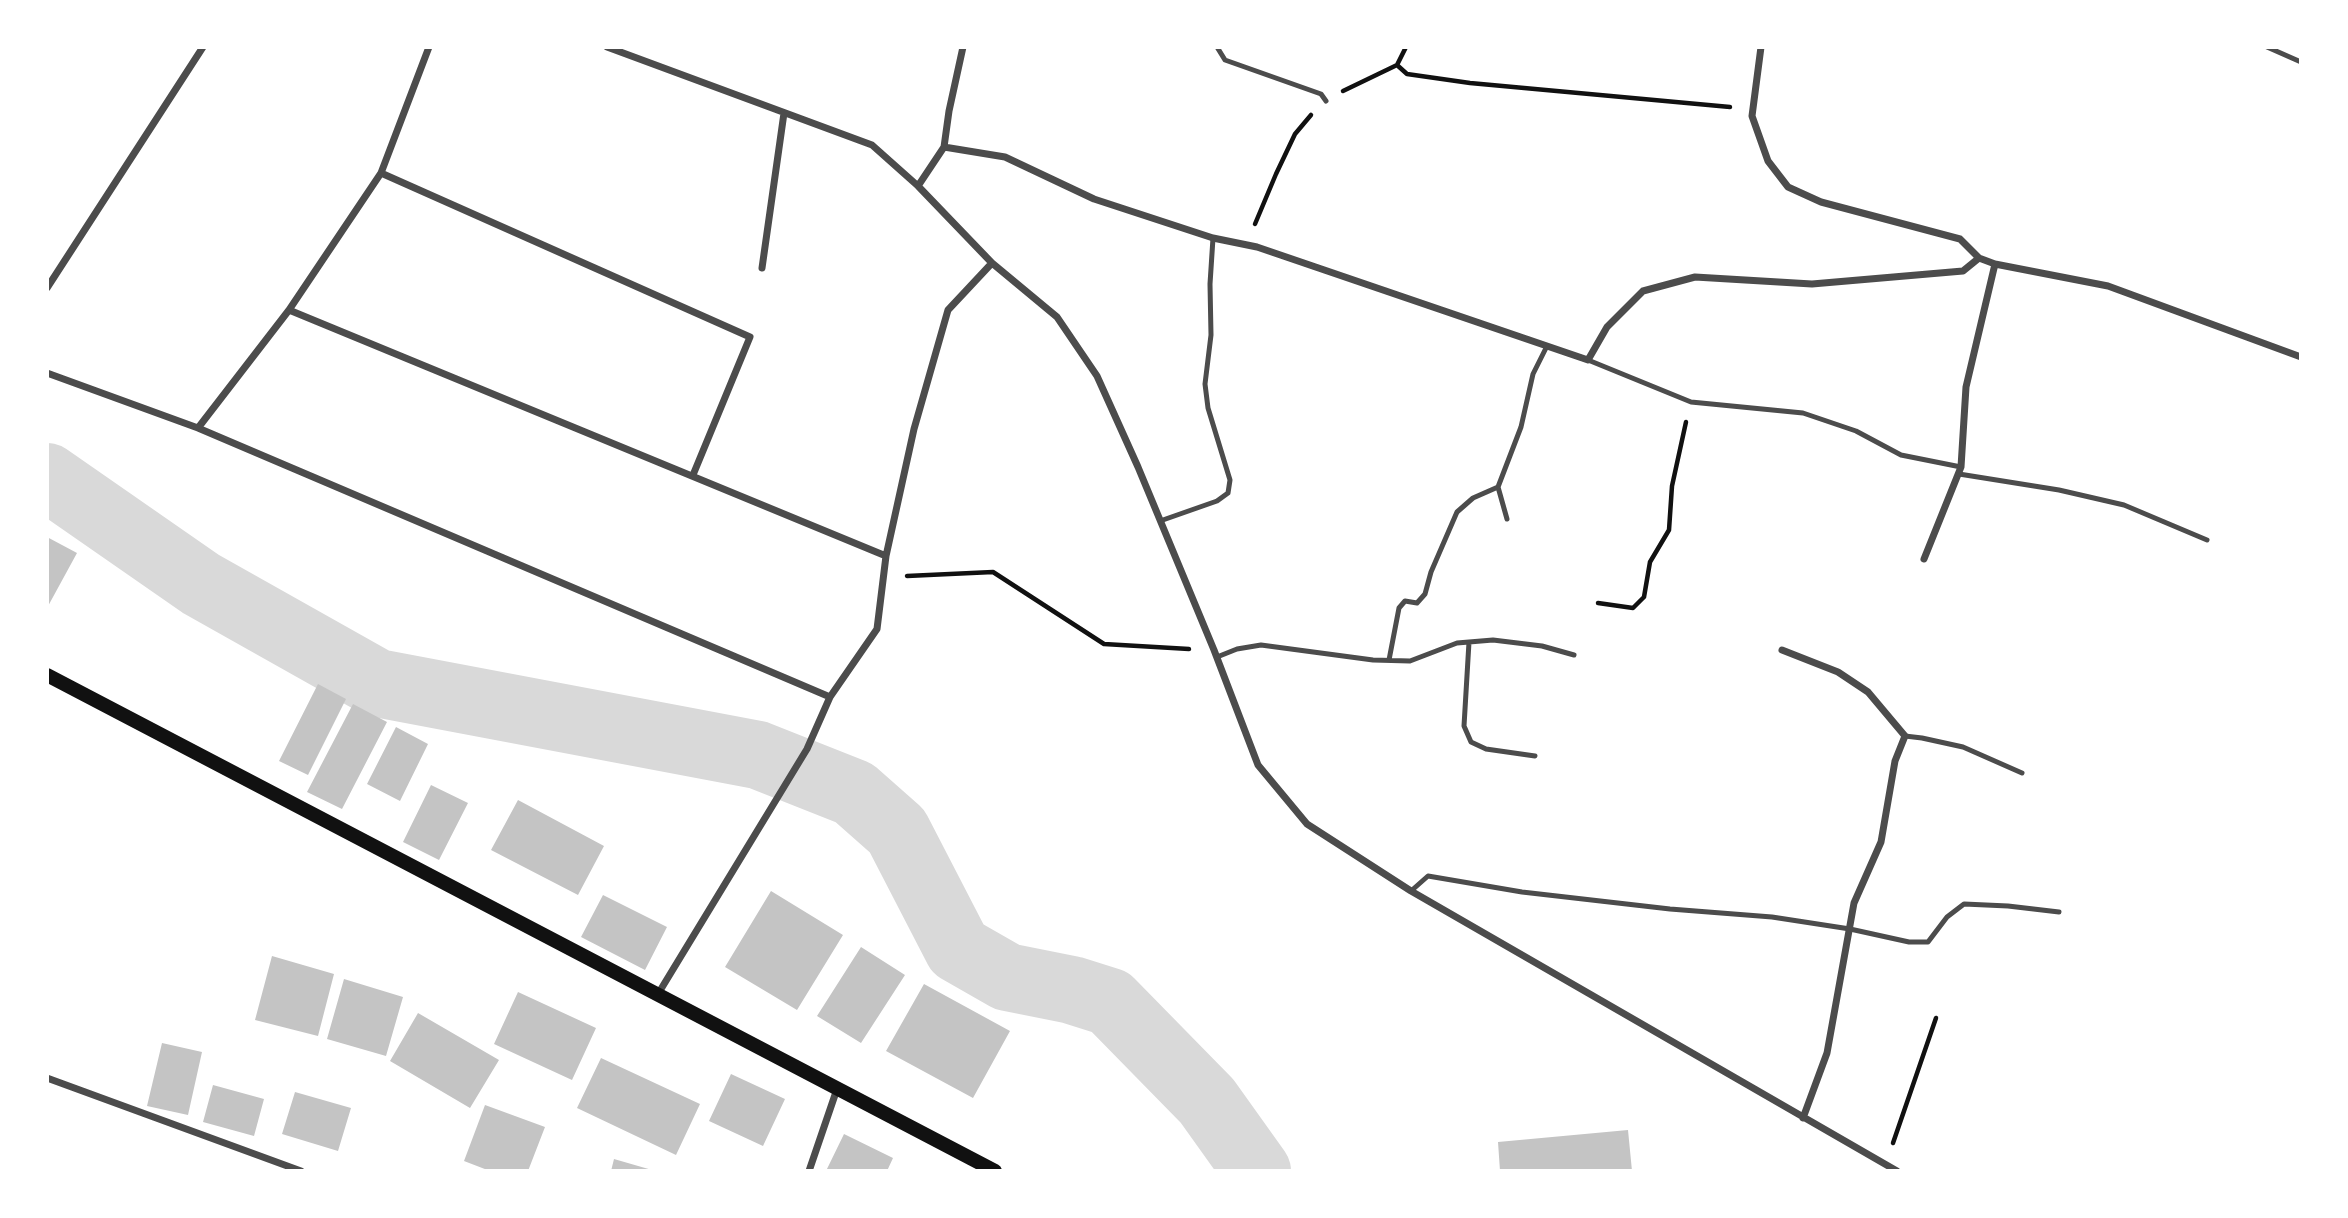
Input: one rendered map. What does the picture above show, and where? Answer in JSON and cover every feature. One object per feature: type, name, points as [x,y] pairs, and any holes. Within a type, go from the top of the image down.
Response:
[{"type":"main road","points":[[47,675],[995,1171]]},
{"type":"street","points":[[47,288],[203,47]]},
{"type":"street","points":[[198,428],[289,310],[381,173],[429,47]]},
{"type":"street","points":[[607,47],[872,145],[918,186],[992,263],[1057,317],[1097,376],[1215,653],[1258,765],[1307,824],[1411,891],[1897,1171]]},
{"type":"street","points":[[918,186],[944,147],[963,47]]},
{"type":"street","points":[[1761,47],[1752,116],[1768,161],[1788,187],[1821,202],[1960,239],[1979,258],[1995,264],[2108,286],[2301,357]]},
{"type":"street","points":[[762,268],[783,113]]},
{"type":"street","points":[[944,147],[1005,157],[1094,199],[1213,238],[1246,245],[1588,359],[1606,327],[1643,291],[1695,277],[1812,284],[1963,271],[1979,258]]},
{"type":"street","points":[[381,173],[750,337],[693,475]]},
{"type":"street","points":[[658,994],[807,749],[830,697],[877,629],[886,555],[914,429],[948,310],[992,263]]},
{"type":"street","points":[[1924,559],[1960,471],[1966,387],[1995,264]]},
{"type":"street","points":[[289,310],[886,555]]},
{"type":"street","points":[[2289,351],[2301,346]]},
{"type":"street","points":[[47,373],[198,428],[830,697]]},
{"type":"street","points":[[1782,650],[1838,672],[1868,692],[1905,736],[1895,761],[1881,842],[1854,903],[1827,1053],[1803,1118]]},
{"type":"street","points":[[47,1078],[301,1171]]},
{"type":"street","points":[[809,1171],[838,1088]]},
{"type":"lane","points":[[1217,47],[1225,60],[1321,94],[1326,101]]},
{"type":"lane","points":[[2267,47],[2301,62]]},
{"type":"lane","points":[[1160,521],[1217,501],[1228,493],[1230,480],[1208,408],[1205,384],[1212,335],[1210,284],[1213,238]]},
{"type":"lane","points":[[1507,519],[1498,487],[1521,427],[1533,374],[1547,346]]},
{"type":"lane","points":[[1588,359],[1691,402],[1803,413],[1856,431],[1901,455],[1960,471],[2124,505],[2207,540]]},
{"type":"lane","points":[[1389,660],[1399,608],[1405,601],[1417,603],[1425,594],[1431,572],[1457,512],[1473,498],[1498,487]]},
{"type":"lane","points":[[1215,653],[1261,645],[1410,661],[1457,643],[1493,640],[1542,646],[1574,655]]},
{"type":"lane","points":[[1469,642],[1464,726],[1471,742],[1486,749],[1535,756]]},
{"type":"lane","points":[[1905,736],[1963,747],[2022,772]]},
{"type":"lane","points":[[1411,891],[1429,876],[1522,892],[1772,916],[1909,942],[1928,942],[1947,918],[1964,904],[2059,912]]},
{"type":"path","points":[[1246,245],[1295,134],[1318,106],[1357,83],[1397,65],[1406,47]]},
{"type":"path","points":[[1397,65],[1407,74],[1469,83],[1753,110]]},
{"type":"path","points":[[1598,603],[1633,608],[1644,597],[1650,562],[1669,530],[1672,486],[1691,402]]},
{"type":"path","points":[[883,577],[993,572],[1104,644],[1215,653]]},
{"type":"path","points":[[1885,1164],[1936,1018]]},
{"type":"building","points":[[47,537],[77,553],[47,608]]},
{"type":"building","points":[[318,684],[346,699],[308,775],[279,761]]},
{"type":"building","points":[[353,704],[387,722],[342,809],[307,792]]},
{"type":"building","points":[[396,727],[428,744],[400,801],[367,784]]},
{"type":"building","points":[[431,785],[468,803],[439,860],[403,842]]},
{"type":"building","points":[[518,800],[604,846],[578,895],[491,850]]},
{"type":"building","points":[[771,891],[843,935],[797,1010],[725,967]]},
{"type":"building","points":[[603,895],[667,927],[645,970],[581,937]]},
{"type":"building","points":[[861,947],[905,975],[861,1043],[817,1016]]},
{"type":"building","points":[[272,956],[334,974],[318,1036],[255,1020]]},
{"type":"building","points":[[344,979],[403,997],[386,1056],[327,1039]]},
{"type":"building","points":[[924,984],[1010,1031],[973,1098],[886,1051]]},
{"type":"building","points":[[518,992],[596,1028],[572,1080],[494,1044]]},
{"type":"building","points":[[418,1013],[499,1060],[470,1108],[390,1061]]},
{"type":"building","points":[[162,1043],[202,1052],[188,1115],[147,1106]]},
{"type":"building","points":[[601,1058],[700,1104],[676,1155],[577,1108]]},
{"type":"building","points":[[731,1074],[785,1099],[763,1146],[709,1121]]},
{"type":"building","points":[[213,1085],[264,1099],[254,1136],[203,1122]]},
{"type":"building","points":[[295,1092],[351,1108],[338,1151],[282,1134]]},
{"type":"building","points":[[485,1105],[545,1127],[528,1171],[490,1171],[464,1161]]},
{"type":"building","points":[[1628,1130],[1632,1171],[1500,1171],[1498,1142]]},
{"type":"building","points":[[844,1134],[893,1158],[887,1171],[826,1171]]},
{"type":"building","points":[[614,1159],[652,1170],[652,1171],[611,1171]]},
{"type":"waterway","points":[[47,477],[201,584],[377,683],[758,755],[854,793],[897,831],[958,949],[1007,977],[1072,990],[1110,1002],[1207,1101],[1257,1171]]}]
